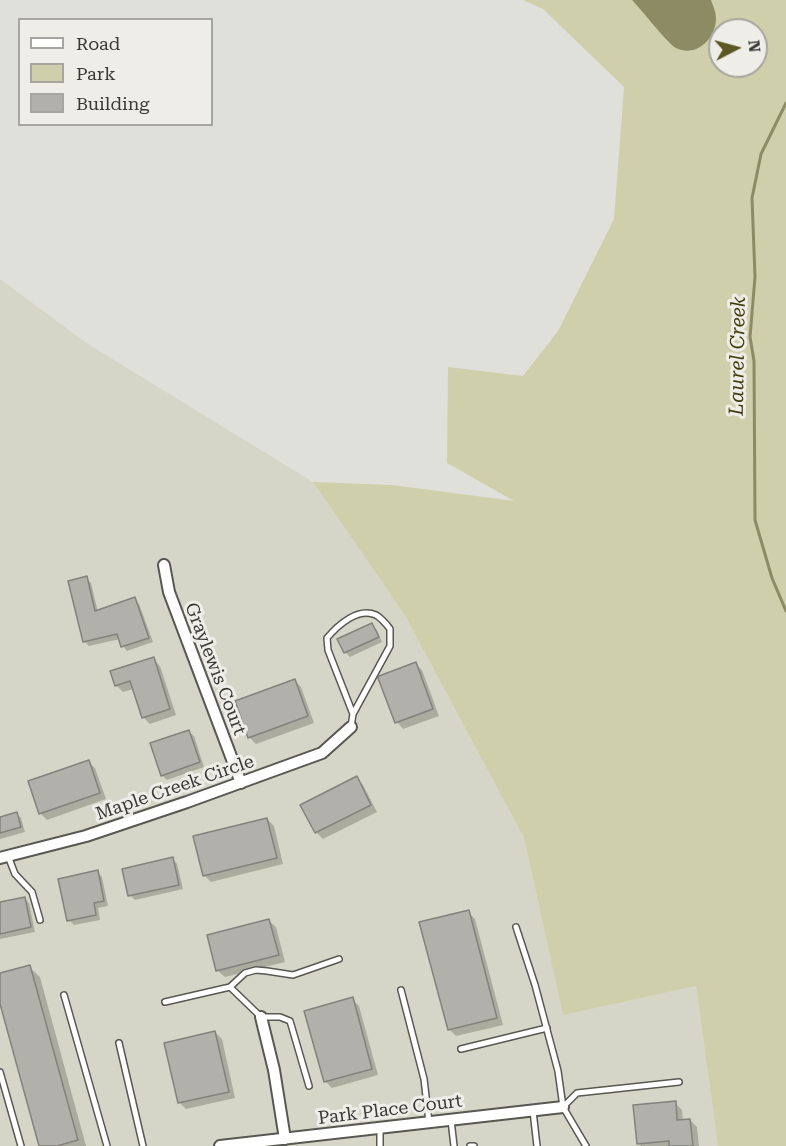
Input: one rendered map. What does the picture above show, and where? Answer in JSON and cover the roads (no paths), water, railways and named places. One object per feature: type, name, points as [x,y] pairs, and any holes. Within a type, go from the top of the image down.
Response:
[{"type":"street","name":"Graylewis Court","points":[[164,565],[169,592],[184,635],[241,783]]},
{"type":"street","name":"Maple Creek Circle","points":[[4,857],[86,836],[322,753],[351,727]]},
{"type":"street","points":[[261,1017],[274,1070],[280,1142]]},
{"type":"street","name":"Park Place Court","points":[[220,1146],[280,1142],[563,1107]]},
{"type":"lane","points":[[351,727],[353,714],[390,646],[390,629],[377,615],[364,614],[352,617],[334,629],[327,638],[328,650],[353,714]]},
{"type":"lane","points":[[4,857],[17,877],[30,888],[40,920]]},
{"type":"lane","points":[[516,927],[547,1028],[558,1071],[563,1107],[586,1146]]},
{"type":"lane","points":[[165,1002],[230,987],[245,973],[256,970],[292,975],[339,959]]},
{"type":"lane","points":[[230,987],[261,1017],[280,1017],[290,1021],[309,1086]]},
{"type":"lane","points":[[401,990],[424,1079],[429,1122]]},
{"type":"lane","points":[[64,995],[107,1146]]},
{"type":"lane","points":[[460,1049],[547,1028]]},
{"type":"lane","points":[[119,1042],[143,1146]]},
{"type":"lane","points":[[0,1072],[21,1146]]},
{"type":"lane","points":[[563,1107],[577,1093],[679,1082]]},
{"type":"lane","points":[[533,1111],[537,1146]]},
{"type":"lane","points":[[451,1120],[454,1146]]},
{"type":"lane","points":[[380,1129],[380,1146]]},
{"type":"waterway","name":"Laurel Creek","points":[[786,103],[761,154],[752,198],[755,277],[750,337],[754,361],[755,520],[772,578],[786,611]]}]
